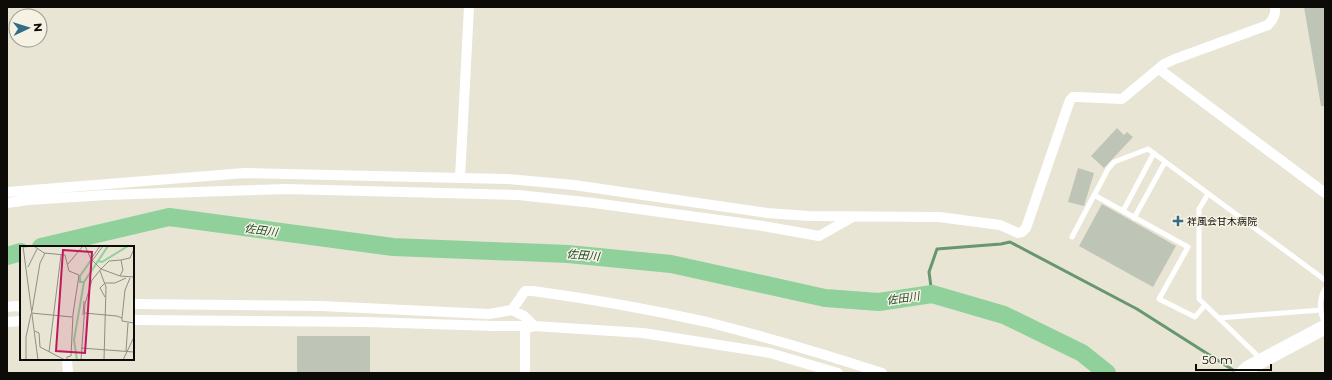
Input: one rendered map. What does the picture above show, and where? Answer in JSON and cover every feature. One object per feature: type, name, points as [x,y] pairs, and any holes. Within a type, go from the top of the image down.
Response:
[{"type":"main road","points":[[1252,369],[1325,327]]},
{"type":"street","points":[[460,178],[469,7]]},
{"type":"street","points":[[7,192],[245,173],[507,179],[574,185],[767,213],[809,216],[940,218],[1000,225],[1018,233],[1022,232],[1026,228],[1070,100],[1073,97],[1078,96],[1122,99],[1159,69],[1175,59],[1268,25],[1275,14],[1275,7]]},
{"type":"street","points":[[1159,69],[1325,193]]},
{"type":"street","points":[[7,203],[28,200],[114,195],[286,189],[518,195],[594,203],[755,225],[819,236],[853,217]]},
{"type":"street","points":[[512,310],[525,291],[581,298],[706,322],[821,353],[882,373]]},
{"type":"street","points":[[134,304],[321,306],[490,314],[512,310],[524,316],[534,326]]},
{"type":"street","points":[[7,322],[20,320]]},
{"type":"street","points":[[134,320],[366,322],[534,326],[643,333],[770,353],[838,373]]},
{"type":"street","points":[[525,373],[525,329],[534,326]]},
{"type":"street","points":[[67,360],[68,373]]},
{"type":"lane","points":[[1072,237],[1108,169],[1114,162],[1148,149],[1325,280]]},
{"type":"lane","points":[[1123,211],[1154,154]]},
{"type":"lane","points":[[1134,218],[1165,162]]},
{"type":"lane","points":[[1208,194],[1199,209],[1199,299],[1218,318],[1252,369]]},
{"type":"lane","points":[[1094,195],[1188,247],[1159,299],[1195,317],[1205,305]]},
{"type":"lane","points":[[1325,289],[1322,293],[1321,310],[1321,316],[1325,324]]},
{"type":"lane","points":[[1218,318],[1321,310]]},
{"type":"building","points":[[1304,7],[1325,7],[1325,106],[1321,106]]},
{"type":"building","points":[[1117,128],[1124,135],[1127,132],[1133,137],[1104,168],[1091,156]]},
{"type":"building","points":[[1078,168],[1094,173],[1084,206],[1068,202]]},
{"type":"building","points":[[1102,204],[1176,246],[1153,287],[1079,246]]},
{"type":"building","points":[[297,336],[370,336],[370,373],[297,373]]},
{"type":"waterway","name":"佐田川","points":[[45,246],[169,217],[393,247],[568,254],[671,264],[825,298],[879,302],[932,294],[1004,315],[1082,353],[1107,373]]},
{"type":"waterway","points":[[932,294],[929,272],[937,249],[1010,242],[1137,309],[1233,370]]},
{"type":"waterway","name":"佐田川","points":[[7,256],[20,252]]},
{"type":"place","name":"祥風会甘木病院","points":[[1178,221]]}]
